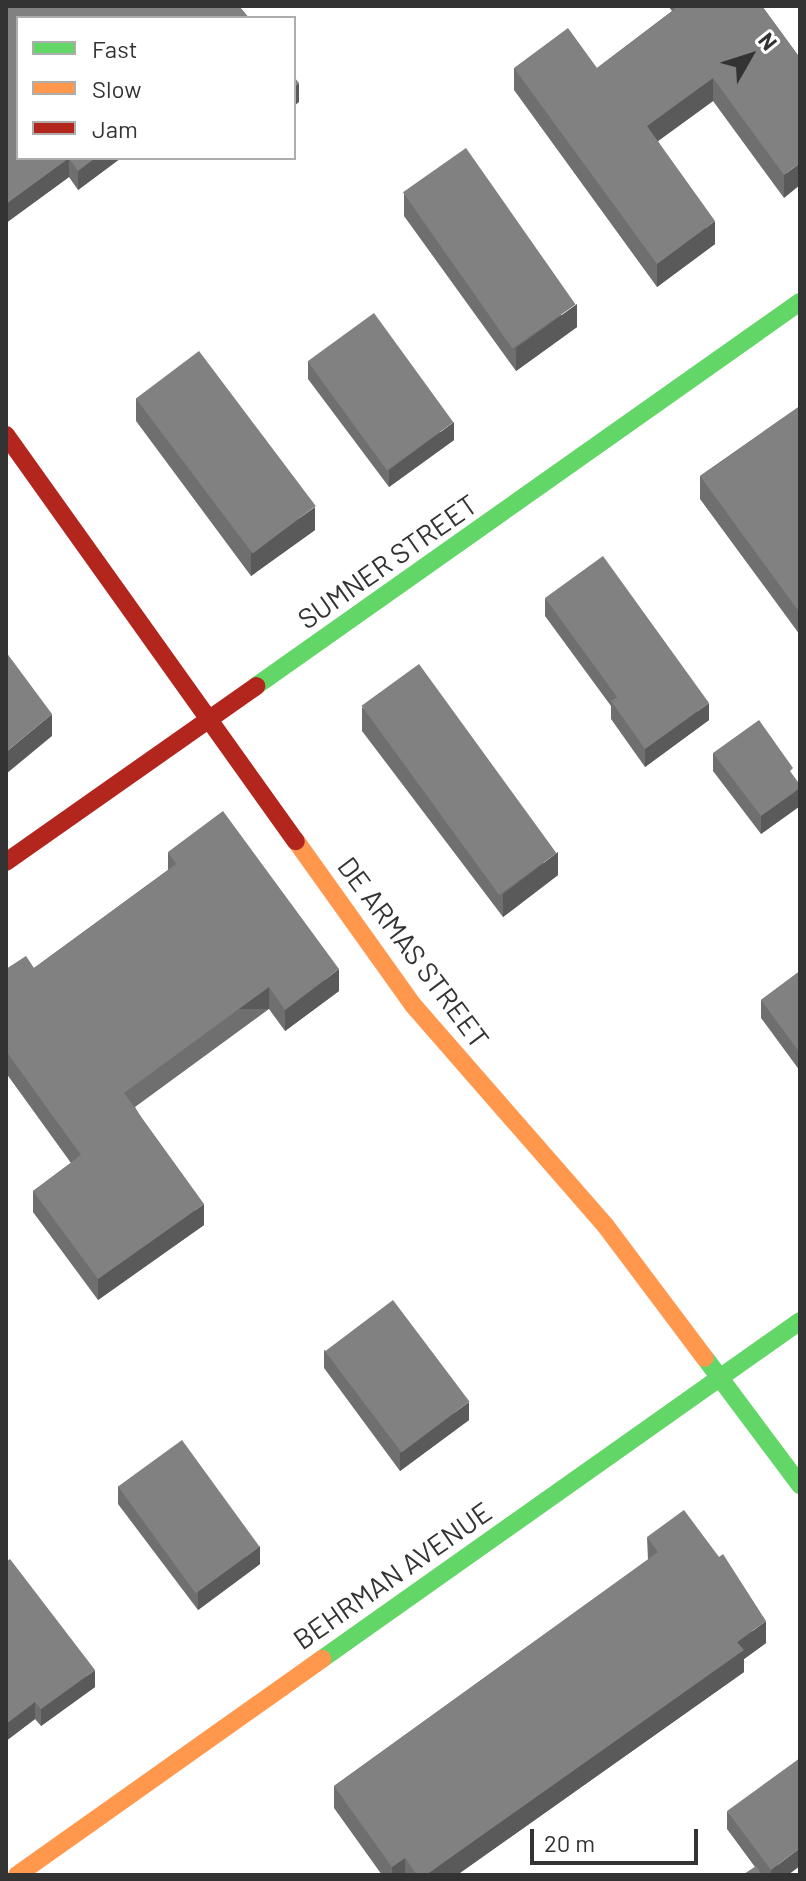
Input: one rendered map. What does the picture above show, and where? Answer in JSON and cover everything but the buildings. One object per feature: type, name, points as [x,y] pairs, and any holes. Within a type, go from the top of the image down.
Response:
[{"type":"street","name":"SUMNER STREET","points":[[6,862],[800,302]]},
{"type":"street","name":"DE ARMAS STREET","points":[[6,435],[413,1005],[605,1225],[800,1485]]},
{"type":"street","name":"BEHRMAN AVENUE","points":[[17,1875],[800,1321]]},
{"type":"traffic: fast","points":[[256,686],[800,302]]},
{"type":"traffic: fast","points":[[322,1659],[800,1321]]},
{"type":"traffic: fast","points":[[705,1358],[800,1485]]},
{"type":"traffic: slow","points":[[296,841],[413,1005],[605,1225],[705,1358]]},
{"type":"traffic: slow","points":[[17,1875],[322,1659]]},
{"type":"traffic: jam","points":[[6,435],[296,841]]},
{"type":"traffic: jam","points":[[6,862],[256,686]]}]
